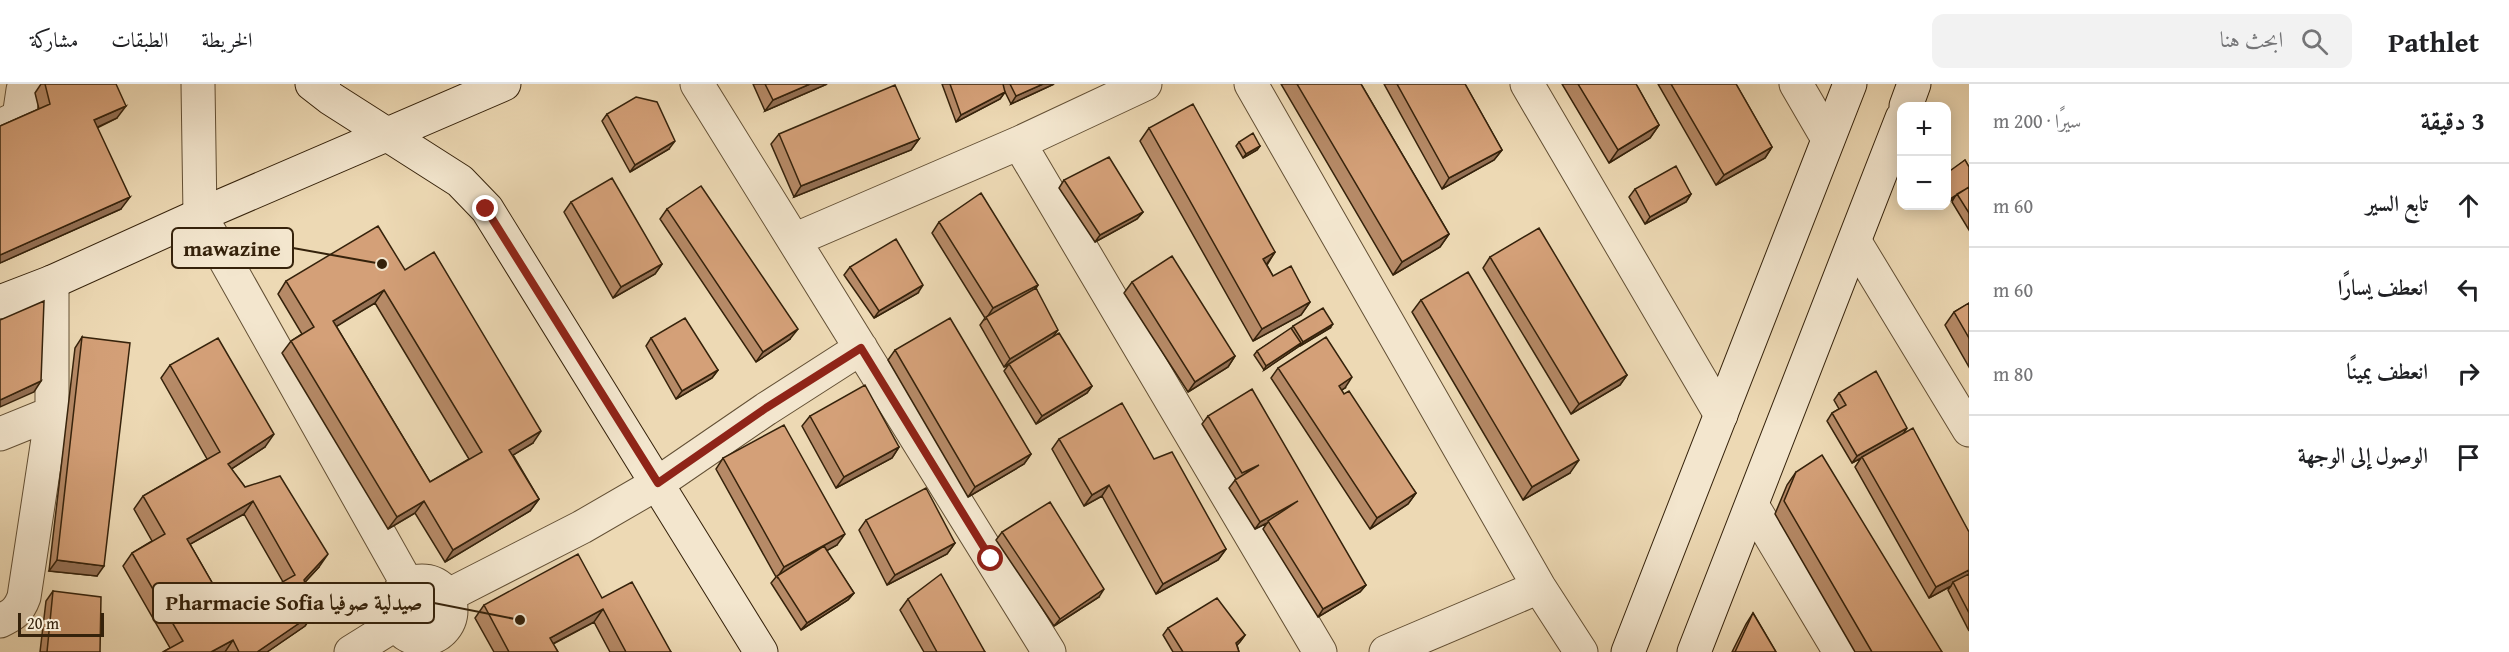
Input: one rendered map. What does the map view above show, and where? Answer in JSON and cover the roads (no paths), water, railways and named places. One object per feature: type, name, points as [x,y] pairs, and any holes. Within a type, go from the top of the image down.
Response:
[{"type":"street","points":[[198,84],[201,215],[408,585]]},
{"type":"street","points":[[312,84],[386,135],[460,181],[486,209],[761,652]]},
{"type":"street","points":[[0,302],[52,282],[504,84]]},
{"type":"street","points":[[697,84],[1049,652]]},
{"type":"street","points":[[794,240],[1019,143],[1145,84]]},
{"type":"street","points":[[1251,84],[1539,587],[1581,652]]},
{"type":"street","points":[[1527,84],[1721,415]]},
{"type":"street","points":[[1796,84],[1828,139]]},
{"type":"street","points":[[1629,652],[1850,84]]},
{"type":"street","points":[[1907,102],[1914,84]]},
{"type":"street","points":[[0,126],[19,117],[23,90],[32,85]]},
{"type":"street","points":[[1694,652],[1897,131]]},
{"type":"street","points":[[1019,143],[1320,652]]},
{"type":"street","points":[[1855,242],[1969,430]]},
{"type":"street","points":[[0,621],[14,615],[24,597],[52,413],[52,282]]},
{"type":"street","points":[[447,596],[582,527],[658,483],[766,408],[861,348]]},
{"type":"street","points":[[0,434],[52,413]]},
{"type":"street","points":[[1752,505],[1840,652]]},
{"type":"street","points":[[418,581],[430,582],[440,587],[447,596],[451,607],[441,644],[414,638],[396,624],[393,613],[394,602],[399,592],[408,585],[418,581]]},
{"type":"street","points":[[1386,652],[1539,587]]},
{"type":"street","points":[[351,652],[396,624]]},
{"type":"place","name":"mawazine","points":[[382,264]]},
{"type":"place","name":"Pharmacie Sofia صيدلية صوفيا","points":[[520,620]]}]
